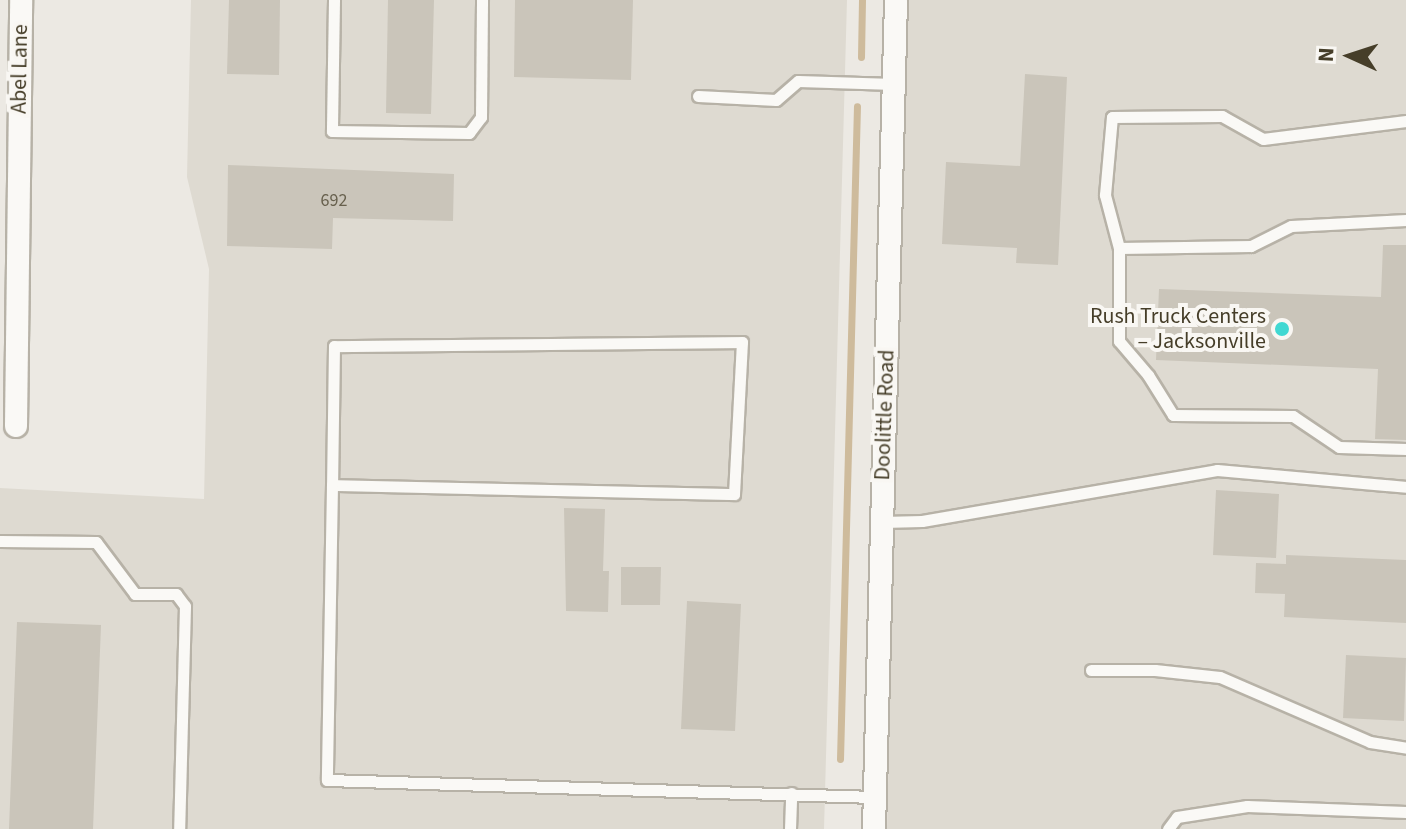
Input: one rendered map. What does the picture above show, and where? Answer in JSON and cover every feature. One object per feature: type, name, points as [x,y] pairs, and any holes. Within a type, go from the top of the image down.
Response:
[{"type":"street","name":"Abel Lane","points":[[16,426],[21,0]]},
{"type":"street","name":"Doolittle Road","points":[[874,829],[865,797],[882,522],[896,0]]},
{"type":"lane","points":[[334,0],[332,131],[469,133],[481,117],[482,0]]},
{"type":"lane","points":[[698,96],[776,100],[798,81],[894,84]]},
{"type":"lane","points":[[1406,121],[1311,130],[1263,139],[1222,116],[1112,117],[1105,195],[1119,248],[1119,341],[1148,375],[1173,415],[1293,416],[1339,447],[1406,449]]},
{"type":"lane","points":[[1119,248],[1251,246],[1291,226],[1406,220]]},
{"type":"lane","points":[[332,485],[734,494],[742,342],[334,346],[327,780],[865,797]]},
{"type":"lane","points":[[882,522],[937,518],[1217,470],[1406,487]]},
{"type":"lane","points":[[0,541],[96,542],[135,594],[176,594],[185,606],[179,829]]},
{"type":"lane","points":[[1091,670],[1155,670],[1220,677],[1370,742],[1406,748]]},
{"type":"lane","points":[[790,829],[791,793]]},
{"type":"lane","points":[[1168,829],[1177,817],[1247,806],[1406,812]]},
{"type":"shaded area","points":[[191,0],[847,0],[824,829],[0,829],[0,488],[204,499],[209,269],[187,177]]},
{"type":"shaded area","points":[[906,0],[1406,0],[1406,829],[887,829]]},
{"type":"building","points":[[229,0],[280,0],[279,75],[227,74]]},
{"type":"building","points":[[388,0],[434,0],[431,114],[386,113]]},
{"type":"building","points":[[515,0],[633,0],[631,80],[514,77]]},
{"type":"building","points":[[1025,74],[1067,77],[1058,265],[1016,263],[1017,248],[942,244],[946,162],[1020,166]]},
{"type":"building","points":[[228,165],[454,174],[453,221],[333,218],[332,249],[227,246]]},
{"type":"building","name":"Rush Truck Centers – Jacksonville","points":[[1383,245],[1406,245],[1406,440],[1375,439],[1378,369],[1156,360],[1159,289],[1381,297]]},
{"type":"building","points":[[1216,490],[1279,494],[1276,558],[1213,555]]},
{"type":"building","points":[[564,508],[605,509],[603,571],[609,571],[608,612],[566,611]]},
{"type":"building","points":[[1286,555],[1406,560],[1406,623],[1284,617],[1285,594],[1255,593],[1256,563],[1286,564]]},
{"type":"building","points":[[621,567],[661,567],[660,605],[621,605]]},
{"type":"building","points":[[687,601],[741,604],[735,731],[681,729]]},
{"type":"building","points":[[17,622],[101,625],[93,829],[9,829]]},
{"type":"building","points":[[1346,655],[1406,658],[1404,721],[1343,718]]},
{"type":"waterway","points":[[861,57],[862,0]]},
{"type":"waterway","points":[[840,759],[857,106]]},
{"type":"place","name":"Rush Truck Centers – Jacksonville","points":[[1282,329]]}]
